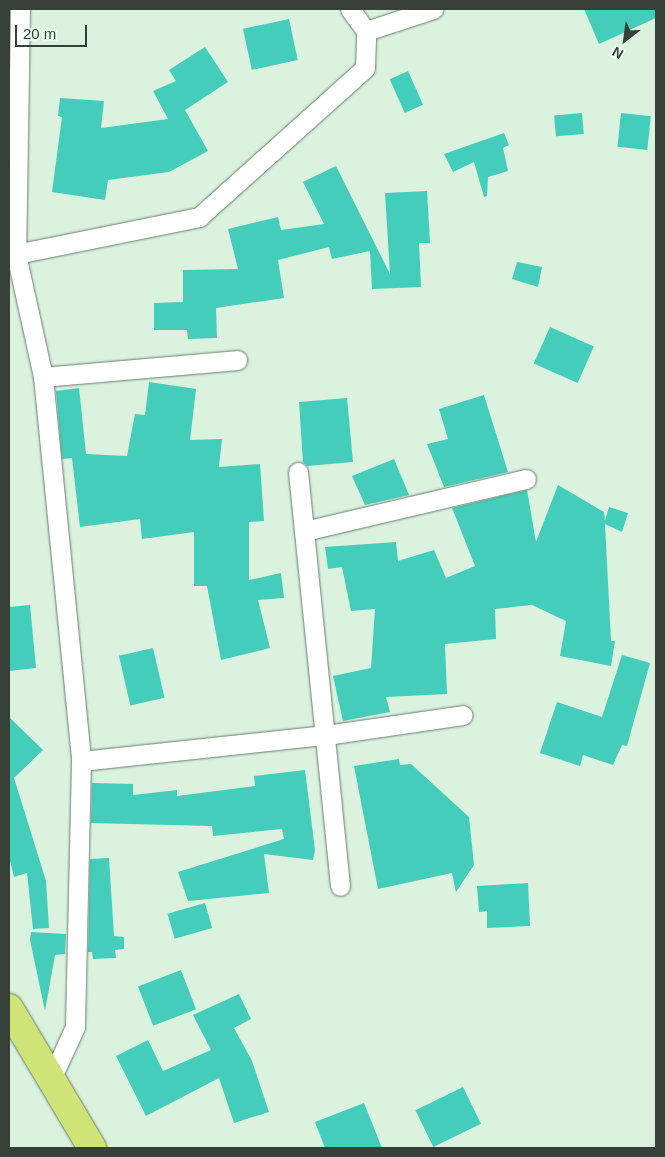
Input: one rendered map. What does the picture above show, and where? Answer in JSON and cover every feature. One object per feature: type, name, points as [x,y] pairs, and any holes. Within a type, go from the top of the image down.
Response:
[{"type":"highway","points":[[9,1008],[50,1081],[92,1148]]},
{"type":"street","points":[[20,9],[16,254],[43,377],[81,761],[75,1027],[50,1081]]},
{"type":"street","points":[[16,254],[200,217],[365,68],[366,31],[350,9]]},
{"type":"street","points":[[366,31],[433,9]]},
{"type":"street","points":[[43,377],[237,360]]},
{"type":"street","points":[[298,472],[340,886]]},
{"type":"street","points":[[304,531],[526,479]]},
{"type":"street","points":[[81,761],[326,736],[463,715]]},
{"type":"building","points":[[584,9],[656,9],[656,18],[599,44]]},
{"type":"building","points":[[289,19],[298,60],[252,70],[243,29]]},
{"type":"building","points":[[205,47],[228,82],[185,110],[208,151],[169,172],[108,180],[105,200],[52,192],[62,117],[58,116],[60,98],[104,101],[101,128],[168,119],[153,91],[176,81],[169,70]]},
{"type":"building","points":[[408,71],[423,105],[405,113],[390,79]]},
{"type":"building","points":[[582,113],[584,134],[556,136],[554,115]]},
{"type":"building","points":[[621,113],[651,116],[647,150],[617,147]]},
{"type":"building","points":[[504,133],[509,145],[503,148],[508,171],[488,177],[487,196],[484,197],[474,162],[453,172],[444,154]]},
{"type":"building","points":[[336,166],[390,274],[385,193],[427,191],[430,243],[419,243],[421,287],[372,289],[370,251],[332,259],[329,247],[278,260],[284,298],[216,308],[217,338],[188,339],[187,330],[154,330],[154,303],[183,302],[183,270],[238,269],[228,229],[278,217],[281,230],[324,224],[303,182]]},
{"type":"building","points":[[517,262],[542,267],[538,287],[512,279]]},
{"type":"building","points":[[550,327],[594,347],[578,383],[534,364]]},
{"type":"building","points":[[149,382],[196,389],[190,440],[222,439],[219,467],[260,464],[264,521],[249,522],[249,580],[281,573],[284,598],[258,600],[270,648],[221,660],[207,586],[194,586],[194,532],[142,539],[140,519],[80,527],[72,458],[62,459],[56,391],[79,388],[86,454],[127,456],[135,414],[145,415]]},
{"type":"building","points":[[484,395],[508,472],[444,487],[427,444],[448,439],[439,409]]},
{"type":"building","points":[[347,398],[353,462],[307,466],[303,462],[299,402]]},
{"type":"building","points":[[394,459],[409,495],[365,505],[352,476]]},
{"type":"building","points":[[558,485],[604,512],[605,521],[609,507],[628,513],[622,532],[605,524],[611,641],[615,641],[611,666],[560,656],[566,621],[532,605],[495,609],[496,639],[445,644],[447,694],[386,697],[390,712],[343,721],[333,676],[371,668],[375,609],[351,611],[342,567],[328,569],[325,547],[396,542],[398,561],[434,550],[446,578],[475,566],[452,508],[527,490],[536,542]]},
{"type":"building","points":[[30,605],[36,668],[9,671],[9,607]]},
{"type":"building","points":[[153,648],[164,698],[130,706],[119,656]]},
{"type":"building","points":[[622,655],[650,663],[627,746],[622,745],[613,765],[583,755],[580,766],[540,753],[557,702],[602,717]]},
{"type":"building","points":[[9,717],[43,750],[14,778],[46,881],[49,928],[33,929],[27,873],[14,877],[9,857]]},
{"type":"building","points":[[399,759],[400,765],[411,764],[469,817],[474,865],[456,892],[452,873],[378,889],[354,766]]},
{"type":"building","points":[[305,770],[315,850],[313,860],[264,854],[269,893],[188,901],[178,872],[284,839],[282,829],[213,836],[212,826],[91,823],[92,783],[133,784],[133,795],[177,790],[177,796],[255,786],[254,776]]},
{"type":"building","points":[[109,858],[114,936],[124,937],[124,949],[115,950],[116,958],[93,959],[92,952],[88,952],[90,859]]},
{"type":"building","points":[[528,883],[530,926],[487,928],[487,911],[479,912],[477,886]]},
{"type":"building","points":[[205,903],[212,928],[175,939],[168,914]]},
{"type":"building","points":[[31,932],[66,934],[65,954],[55,955],[45,1011],[30,940]]},
{"type":"building","points":[[181,970],[196,1009],[153,1026],[138,986]]},
{"type":"building","points":[[239,994],[251,1019],[234,1028],[252,1061],[269,1112],[234,1123],[219,1078],[146,1116],[116,1056],[148,1040],[163,1071],[211,1050],[193,1015]]},
{"type":"building","points":[[463,1087],[481,1124],[433,1147],[415,1110]]},
{"type":"building","points":[[364,1103],[382,1148],[325,1148],[315,1122]]}]
